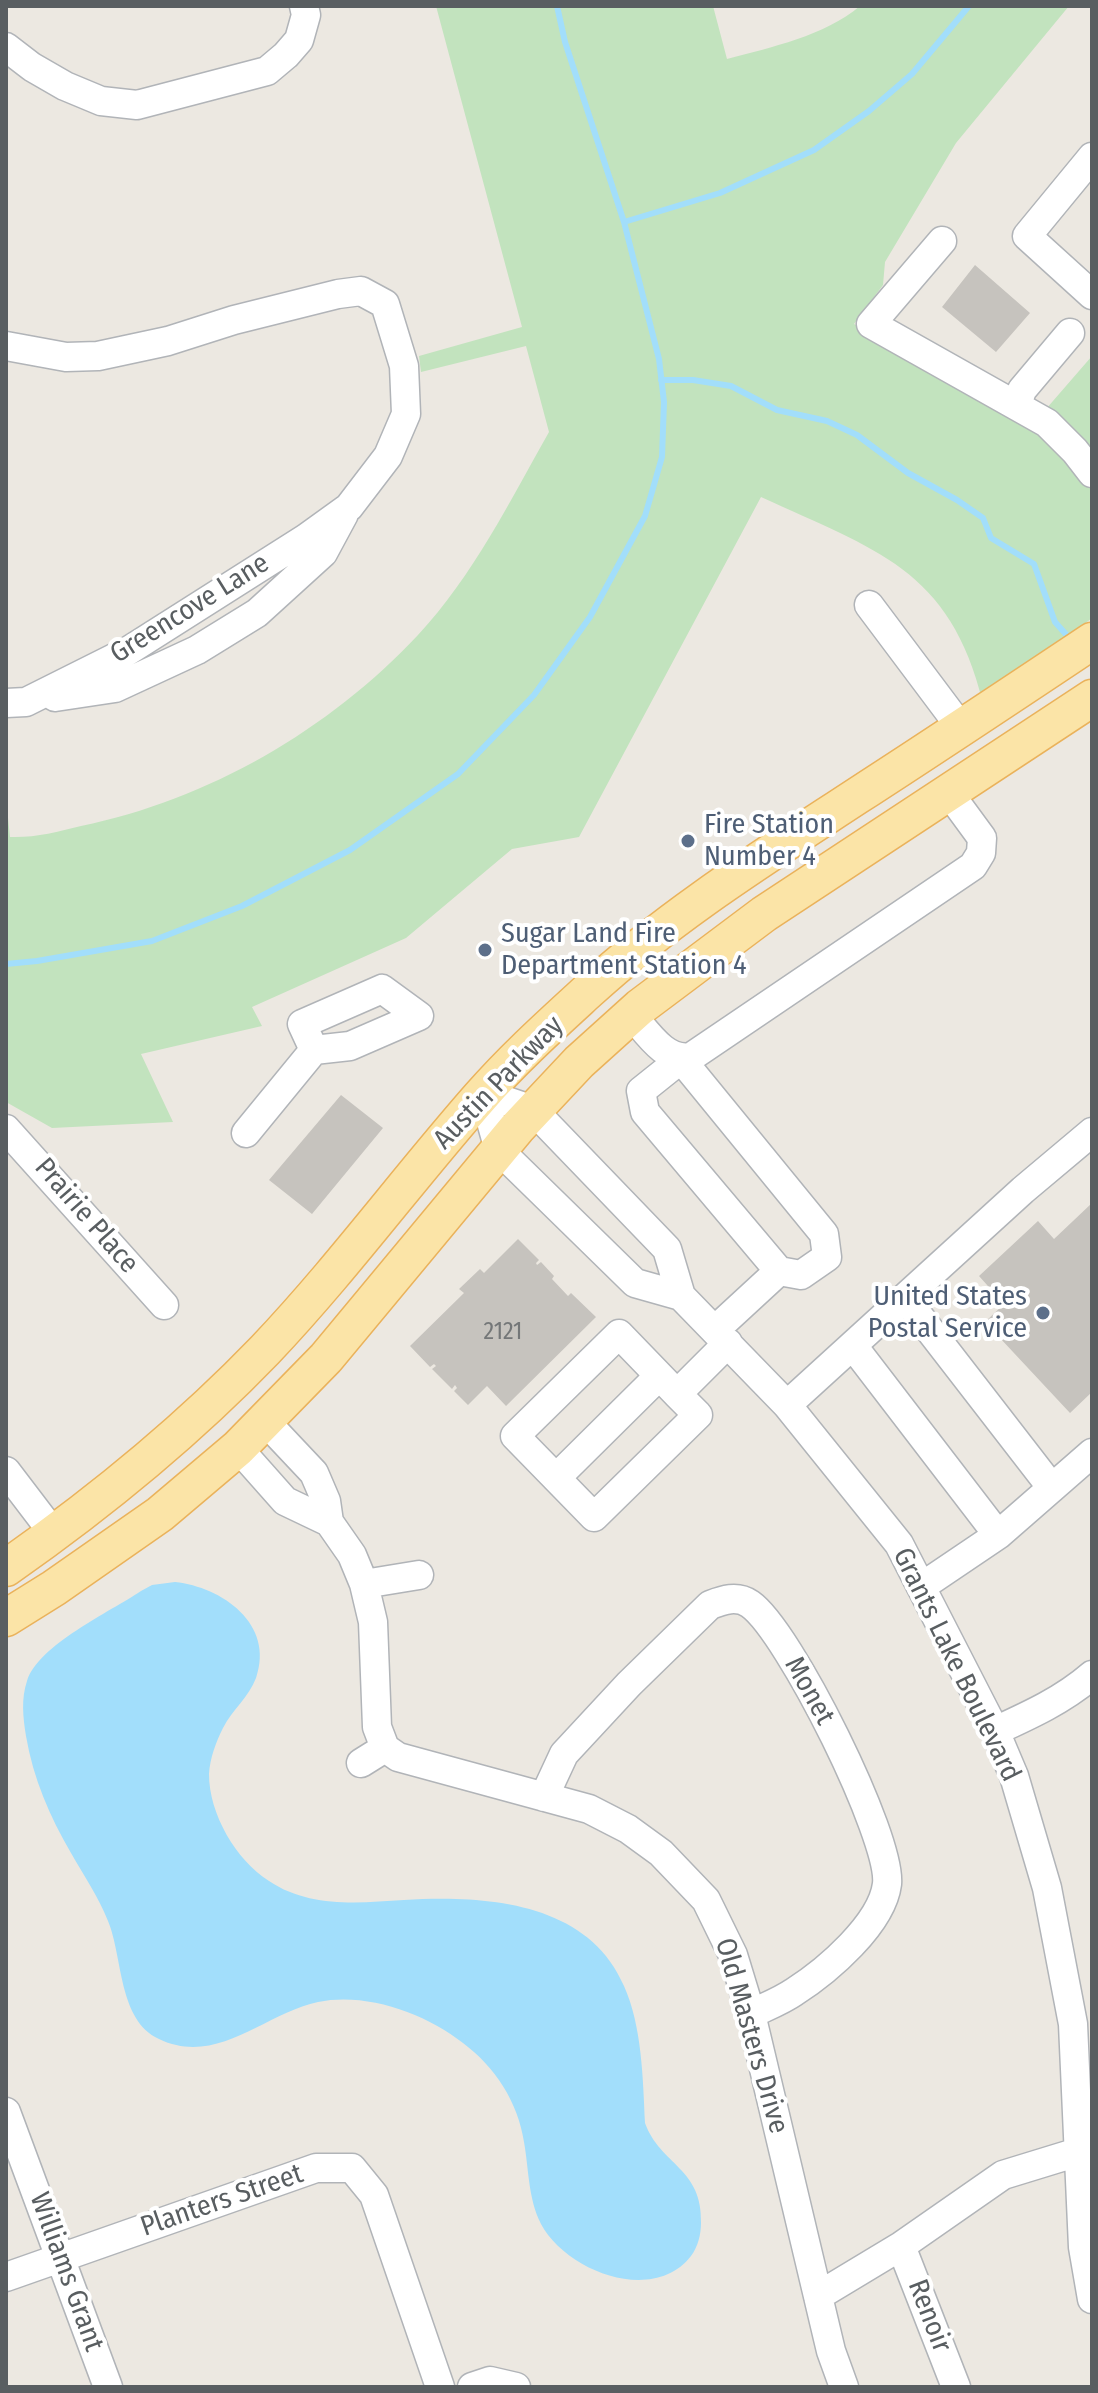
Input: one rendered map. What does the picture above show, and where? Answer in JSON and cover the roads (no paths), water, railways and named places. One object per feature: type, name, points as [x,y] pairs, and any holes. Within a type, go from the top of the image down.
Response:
[{"type":"main road","name":"Austin Parkway","points":[[6,1570],[159,1451],[217,1399],[341,1263],[483,1093],[590,989],[682,913],[1092,641]]},
{"type":"main road","name":"Austin Parkway","points":[[6,1618],[160,1514],[238,1448],[326,1358],[533,1110],[631,1014],[700,959],[764,914],[1078,708]]},
{"type":"main road","points":[[6,1570],[54,1588],[54,1534]]},
{"type":"street","points":[[6,47],[65,86],[101,101],[137,105],[267,71],[299,40],[306,15],[304,6]]},
{"type":"street","points":[[1087,281],[1027,236],[1092,157]]},
{"type":"street","points":[[942,241],[871,324],[1047,423],[1092,473]]},
{"type":"street","name":"Greencove Lane","points":[[6,346],[66,357],[98,356],[168,341],[234,320],[338,294],[361,291],[385,304],[404,366],[406,414],[388,456],[349,507],[128,651],[16,703]]},
{"type":"street","points":[[1017,405],[1022,390],[1070,333]]},
{"type":"street","points":[[869,605],[962,729]]},
{"type":"street","points":[[631,1014],[669,1055],[681,1059],[824,1234],[827,1257],[801,1275],[779,1271],[645,1112],[641,1091],[681,1059],[691,1057],[973,866],[981,853],[982,838],[949,793]]},
{"type":"street","points":[[246,1133],[314,1050]]},
{"type":"street","name":"Grants Lake Boulevard","points":[[483,1093],[533,1110],[667,1249],[681,1296],[787,1405],[899,1544],[995,1731],[1014,1776],[1050,1903],[1073,2024],[1083,2247],[1092,2299]]},
{"type":"street","name":"Grants Lake Boulevard","points":[[483,1093],[499,1150],[635,1283],[681,1296]]},
{"type":"street","name":"Prairie Place","points":[[6,1129],[164,1305]]},
{"type":"street","points":[[787,1405],[1023,1190],[1092,1132]]},
{"type":"street","points":[[556,1478],[668,1385],[721,1336],[779,1271]]},
{"type":"street","points":[[905,1298],[1052,1488]]},
{"type":"street","points":[[619,1334],[698,1415],[594,1517],[556,1478],[515,1436],[619,1334]]},
{"type":"street","points":[[853,1346],[998,1535]]},
{"type":"street","name":"Old Masters Drive","points":[[265,1421],[314,1473],[326,1501],[329,1522],[352,1555],[364,1584],[373,1622],[377,1727],[373,1755],[398,1757],[589,1809],[628,1829],[661,1853],[706,1900],[733,1955],[751,2014],[831,2351],[844,2387]]},
{"type":"street","name":"Old Masters Drive","points":[[238,1448],[285,1501],[329,1522]]},
{"type":"street","points":[[921,1587],[998,1535],[1092,1453]]},
{"type":"street","points":[[6,1471],[54,1534]]},
{"type":"street","points":[[364,1584],[419,1575]]},
{"type":"street","name":"Monet","points":[[544,1797],[564,1754],[629,1684],[710,1605],[725,1599],[741,1599],[766,1619],[810,1685],[841,1749],[882,1847],[887,1885],[878,1908],[866,1926],[826,1969],[793,1993],[751,2014]]},
{"type":"street","points":[[995,1731],[1045,1708],[1092,1675]]},
{"type":"street","name":"Williams Grant","points":[[6,2112],[108,2387]]},
{"type":"street","points":[[818,2296],[901,2246],[1003,2175],[1078,2152]]},
{"type":"street","name":"Planters Street","points":[[6,2277],[316,2168],[352,2168],[374,2195],[440,2387]]},
{"type":"street","name":"Renoir","points":[[901,2246],[956,2387]]},
{"type":"street","points":[[472,2387],[490,2381],[515,2386]]},
{"type":"water","points":[[175,1582],[193,1585],[226,1600],[251,1625],[258,1641],[260,1659],[256,1678],[223,1728],[209,1774],[219,1820],[236,1848],[257,1872],[284,1890],[317,1900],[467,1899],[530,1909],[559,1920],[586,1936],[607,1958],[624,1986],[635,2018],[645,2123],[660,2149],[688,2178],[700,2205],[701,2227],[697,2245],[691,2256],[675,2271],[655,2278],[633,2280],[611,2276],[589,2268],[553,2241],[541,2224],[534,2204],[521,2127],[503,2086],[475,2053],[448,2032],[413,2014],[356,2000],[318,2002],[240,2035],[201,2047],[180,2046],[159,2039],[136,2018],[124,1986],[108,1921],[43,1797],[29,1752],[23,1701],[27,1681],[34,1668],[60,1642],[152,1585]]},
{"type":"waterway","points":[[6,964],[152,941],[242,906],[350,850],[458,774],[534,695],[590,617],[645,516],[662,457],[664,402],[659,359],[624,222],[565,42],[557,6]]},
{"type":"waterway","points":[[624,222],[720,193],[814,150],[869,111],[912,74],[969,6]]},
{"type":"waterway","points":[[661,380],[693,380],[731,386],[777,410],[827,421],[857,435],[908,473],[983,518],[991,538],[1034,564],[1055,622],[1071,640]]},
{"type":"place","name":"Fire Station Number 4","points":[[688,841]]},
{"type":"place","name":"Sugar Land Fire Department Station 4","points":[[485,950]]},
{"type":"place","name":"United States Postal Service","points":[[1043,1313]]}]
